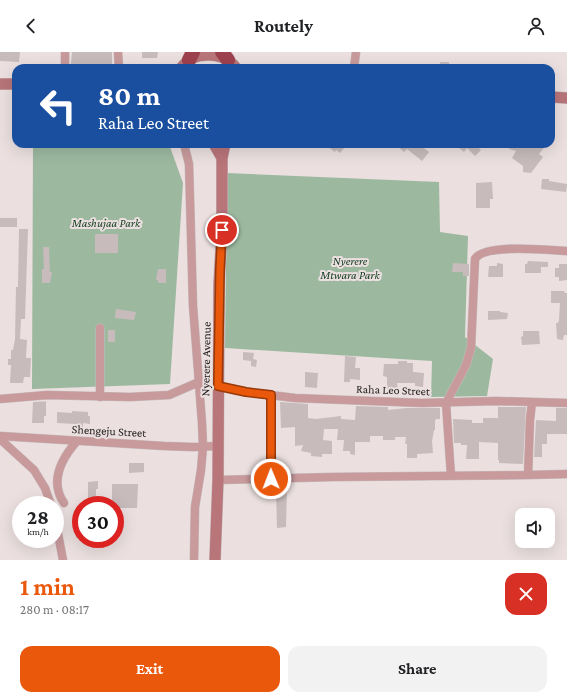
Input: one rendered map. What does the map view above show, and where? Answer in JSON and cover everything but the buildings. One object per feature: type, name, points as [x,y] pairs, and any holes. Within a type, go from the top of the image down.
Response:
[{"type":"street","points":[[65,52],[65,64]]},
{"type":"street","points":[[118,52],[119,64]]},
{"type":"street","points":[[354,64],[356,52]]},
{"type":"street","points":[[188,60],[202,55],[216,55],[232,63]]},
{"type":"street","points":[[0,84],[12,84]]},
{"type":"street","points":[[555,97],[567,98]]},
{"type":"street","points":[[185,148],[189,164],[193,306],[203,447],[195,507],[194,560]]},
{"type":"street","points":[[216,148],[222,158]]},
{"type":"street","name":"Nyerere Avenue","points":[[215,560],[218,480],[222,158],[224,148]]},
{"type":"street","points":[[451,476],[446,403],[466,365],[471,348],[474,259],[482,253],[506,249],[546,249],[567,251]]},
{"type":"street","points":[[100,328],[100,397]]},
{"type":"street","points":[[0,400],[47,395],[137,397],[169,395],[199,382]]},
{"type":"street","name":"Raha Leo Street","points":[[218,386],[246,392],[295,398],[422,403],[496,401],[567,403]]},
{"type":"street","points":[[271,395],[271,479]]},
{"type":"street","points":[[528,475],[532,402]]},
{"type":"street","points":[[0,438],[34,470],[45,488],[48,496]]},
{"type":"street","name":"Shengeju Street","points":[[0,438],[164,446],[218,446]]},
{"type":"street","points":[[61,496],[58,490],[59,470],[68,451],[77,441]]},
{"type":"street","points":[[218,480],[319,477],[567,474]]},
{"type":"street","points":[[61,548],[63,560]]},
{"type":"green space","name":"Mashujaa Park","points":[[33,148],[170,148],[183,183],[170,384],[32,389]]},
{"type":"green space","name":"Nyerere Mtwara Park","points":[[227,173],[439,182],[440,232],[468,236],[465,337],[493,359],[487,396],[431,397],[432,361],[225,348]]},
{"type":"route","points":[[222,230],[218,386],[246,392],[271,395],[271,479]]}]
